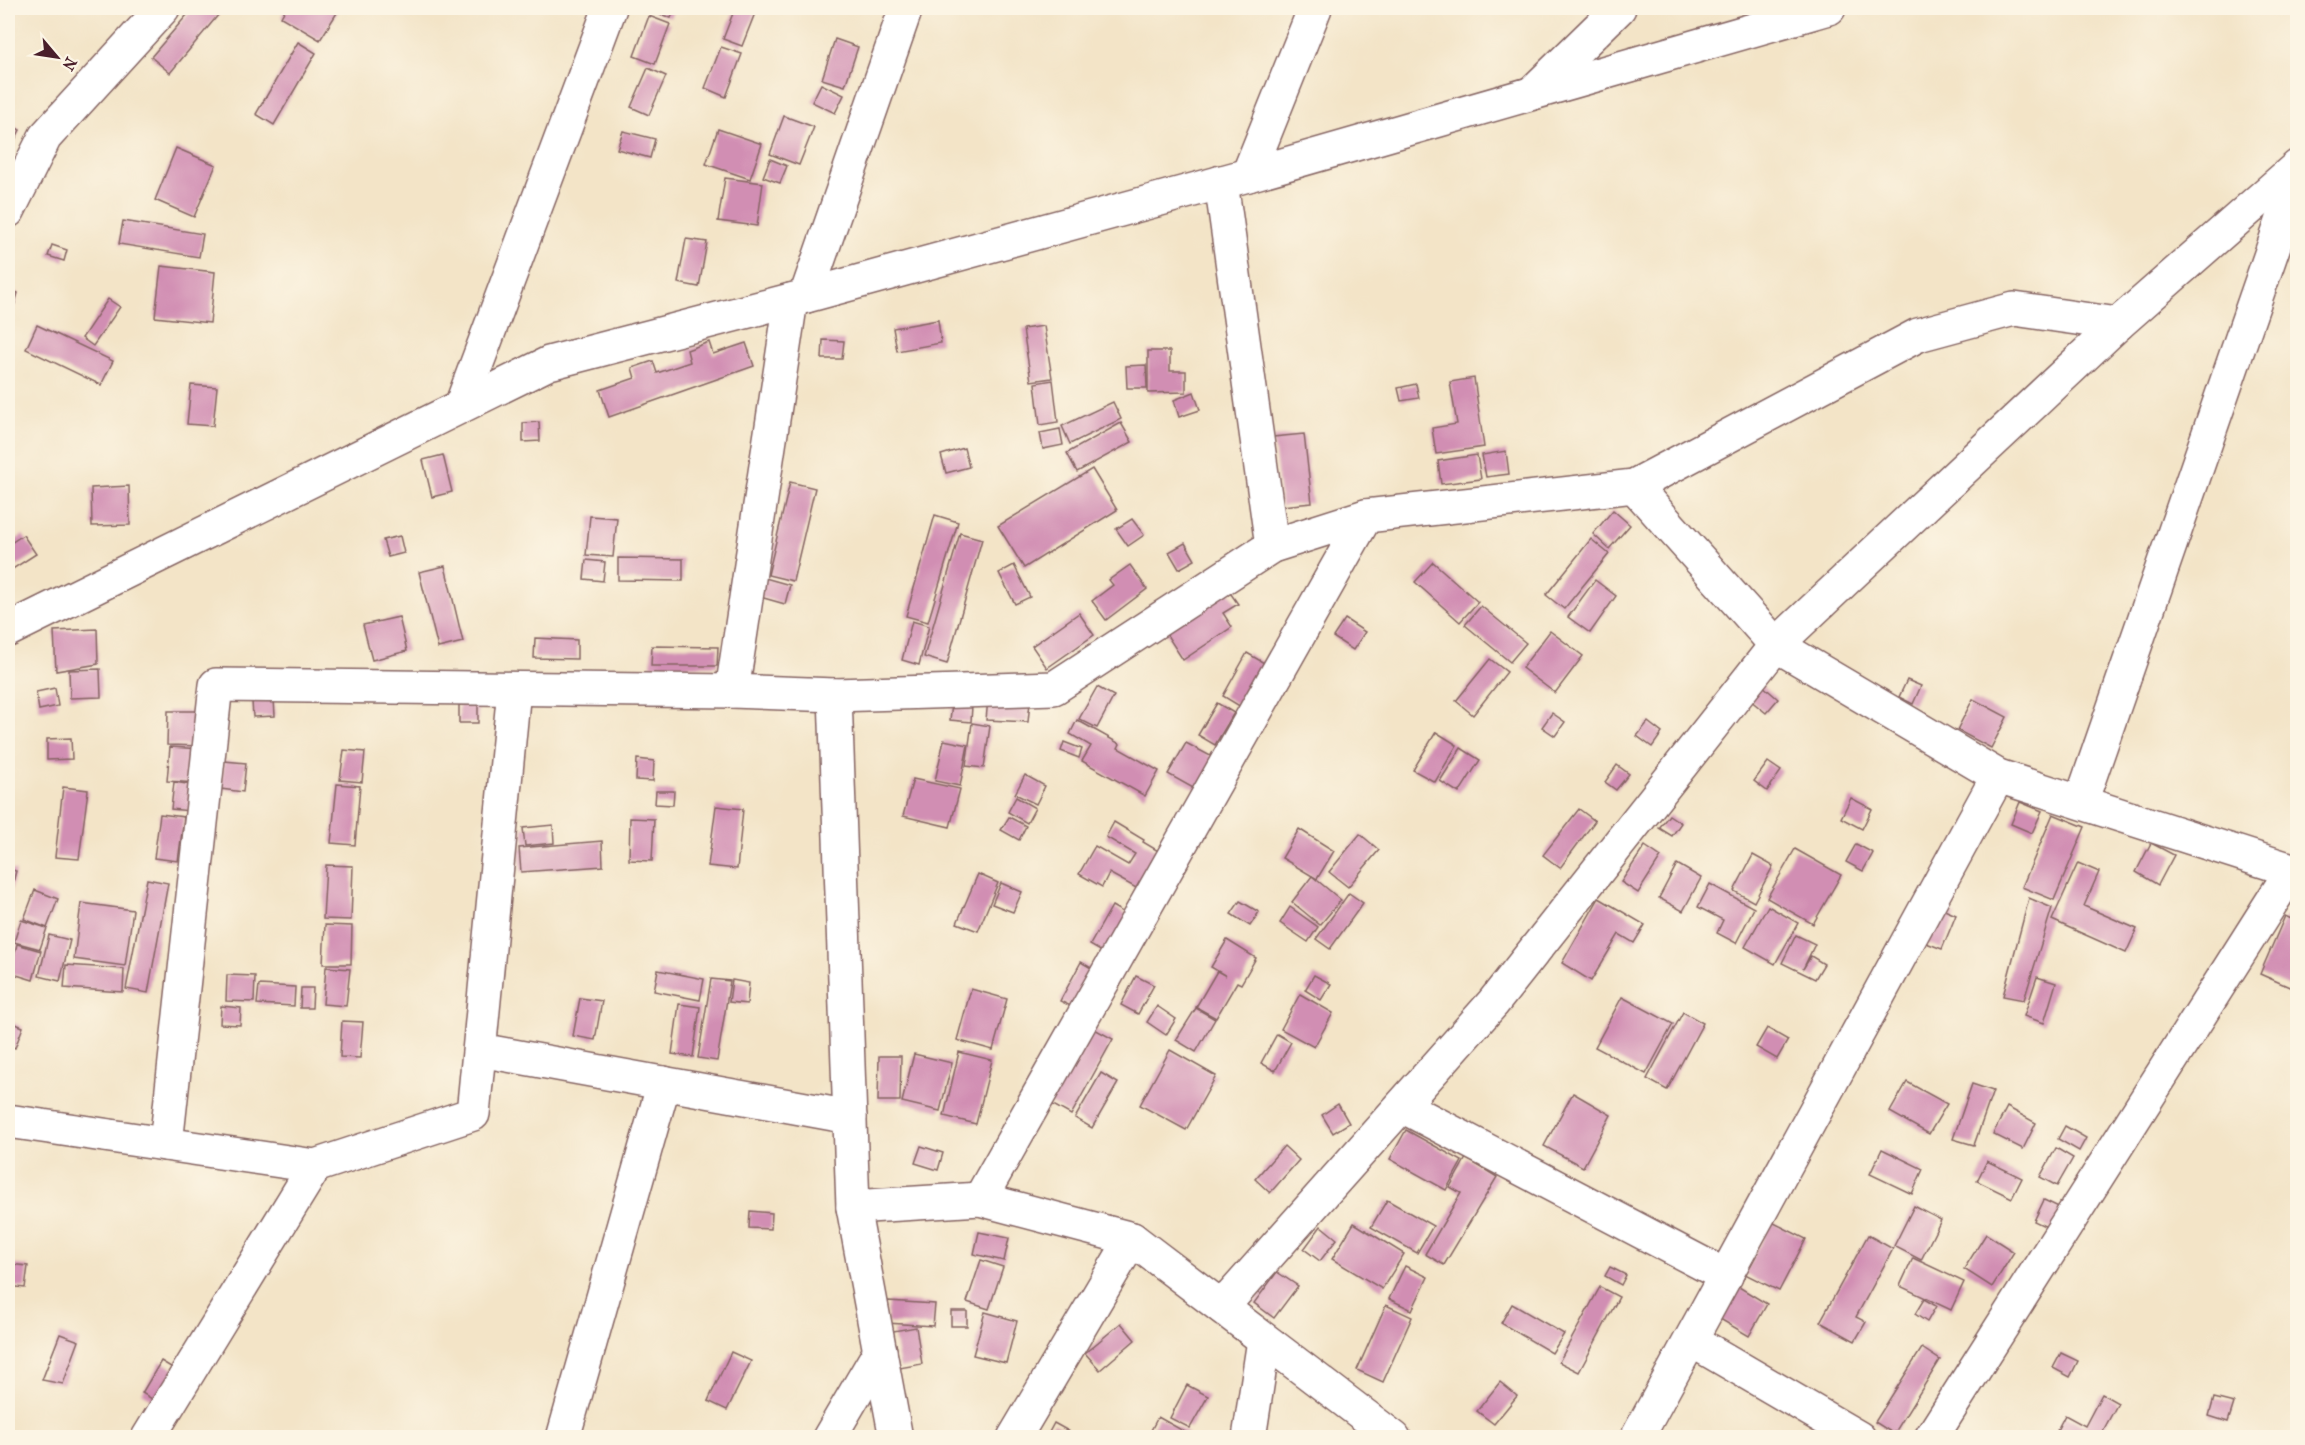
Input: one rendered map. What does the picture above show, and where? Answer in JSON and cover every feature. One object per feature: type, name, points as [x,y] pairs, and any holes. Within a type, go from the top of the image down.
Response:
[{"type":"street","points":[[460,406],[610,8]]},
{"type":"street","points":[[732,691],[799,298],[906,8]]},
{"type":"street","points":[[1272,546],[1235,179],[1314,8]]},
{"type":"street","points":[[1532,93],[1619,8]]},
{"type":"street","points":[[8,630],[549,363],[799,298],[1235,179],[1829,8]]},
{"type":"street","points":[[8,211],[45,137],[155,10]]},
{"type":"street","points":[[1222,1307],[1493,1003],[1776,645],[2118,324],[2298,166]]},
{"type":"street","points":[[2081,802],[2298,176]]},
{"type":"street","points":[[166,1144],[216,685],[732,691],[835,696],[1053,688],[1272,546],[1366,516],[1634,486],[1918,335],[2014,309],[2118,324]]},
{"type":"street","points":[[1634,486],[1776,645],[1998,776],[2295,871],[1932,1437]]},
{"type":"street","points":[[980,1199],[1366,516]]},
{"type":"street","points":[[8,1121],[315,1166],[473,1114],[514,689]]},
{"type":"street","points":[[835,696],[853,1207],[896,1437]]},
{"type":"street","points":[[1638,1437],[1998,776]]},
{"type":"street","points":[[480,1050],[850,1117]]},
{"type":"street","points":[[563,1437],[664,1083]]},
{"type":"street","points":[[1402,1106],[1726,1276]]},
{"type":"street","points":[[148,1437],[315,1166]]},
{"type":"street","points":[[853,1207],[980,1199],[1132,1239],[1394,1437]]},
{"type":"street","points":[[1014,1437],[1132,1239]]},
{"type":"street","points":[[1249,1437],[1264,1340]]},
{"type":"street","points":[[1691,1340],[1859,1437]]},
{"type":"street","points":[[829,1437],[880,1351]]},
{"type":"building","points":[[193,8],[224,8],[170,73],[151,57]]},
{"type":"building","points":[[286,8],[340,8],[320,40],[281,17]]},
{"type":"building","points":[[653,8],[675,8],[671,18],[652,11]]},
{"type":"building","points":[[735,8],[757,8],[742,46],[723,39]]},
{"type":"building","points":[[649,16],[670,24],[655,64],[634,56]]},
{"type":"building","points":[[835,39],[858,47],[845,86],[822,79]]},
{"type":"building","points":[[298,42],[316,53],[274,125],[256,114]]},
{"type":"building","points":[[721,47],[742,54],[726,97],[705,88]]},
{"type":"building","points":[[648,68],[666,76],[649,115],[631,107]]},
{"type":"building","points":[[821,84],[844,95],[835,113],[812,102]]},
{"type":"building","points":[[784,116],[814,127],[799,165],[770,154]]},
{"type":"building","points":[[8,123],[20,130],[8,153]]},
{"type":"building","points":[[718,129],[762,144],[750,179],[706,164]]},
{"type":"building","points":[[623,131],[655,139],[650,158],[617,149]]},
{"type":"building","points":[[176,148],[216,165],[194,217],[155,200]]},
{"type":"building","points":[[770,159],[787,166],[780,183],[763,177]]},
{"type":"building","points":[[725,178],[763,183],[757,226],[718,221]]},
{"type":"building","points":[[123,221],[203,234],[199,257],[119,244]]},
{"type":"building","points":[[686,239],[707,242],[699,287],[678,283]]},
{"type":"building","points":[[52,245],[67,250],[64,261],[48,256]]},
{"type":"building","points":[[161,266],[215,272],[210,323],[155,317]]},
{"type":"building","points":[[8,289],[18,293],[8,326]]},
{"type":"building","points":[[108,299],[120,307],[93,346],[82,338]]},
{"type":"building","points":[[938,320],[941,343],[897,351],[893,328]]},
{"type":"building","points":[[37,325],[113,361],[101,385],[26,349]]},
{"type":"building","points":[[1044,326],[1052,378],[1031,381],[1023,329]]},
{"type":"building","points":[[823,340],[844,341],[842,359],[822,359]]},
{"type":"building","points":[[709,342],[713,354],[746,343],[754,366],[609,417],[600,390],[635,378],[632,368],[653,361],[657,373],[690,362],[687,350]]},
{"type":"building","points":[[1148,351],[1170,351],[1170,371],[1186,371],[1186,392],[1148,393]]},
{"type":"building","points":[[1146,365],[1147,388],[1127,388],[1126,366]]},
{"type":"building","points":[[1474,378],[1484,447],[1436,454],[1432,428],[1457,424],[1450,382]]},
{"type":"building","points":[[1053,380],[1058,422],[1040,425],[1035,383]]},
{"type":"building","points":[[1416,384],[1419,398],[1401,401],[1398,388]]},
{"type":"building","points":[[191,385],[217,387],[213,426],[187,424]]},
{"type":"building","points":[[1194,392],[1200,410],[1179,417],[1174,400]]},
{"type":"building","points":[[1113,402],[1121,419],[1070,444],[1062,426]]},
{"type":"building","points":[[539,422],[540,441],[523,442],[523,423]]},
{"type":"building","points":[[1121,423],[1132,442],[1077,472],[1067,453]]},
{"type":"building","points":[[1060,429],[1063,445],[1043,449],[1040,433]]},
{"type":"building","points":[[1304,434],[1312,503],[1281,506],[1273,437]]},
{"type":"building","points":[[964,448],[969,467],[946,473],[941,455]]},
{"type":"building","points":[[1506,451],[1509,474],[1486,477],[1482,455]]},
{"type":"building","points":[[443,455],[452,492],[432,497],[423,460]]},
{"type":"building","points":[[1477,455],[1481,479],[1441,484],[1438,461]]},
{"type":"building","points":[[1092,469],[1117,510],[1024,568],[998,526]]},
{"type":"building","points":[[790,482],[815,488],[793,581],[768,575]]},
{"type":"building","points":[[129,486],[130,525],[92,526],[91,488]]},
{"type":"building","points":[[1613,510],[1630,525],[1609,549],[1593,534]]},
{"type":"building","points":[[935,515],[958,522],[928,622],[906,616]]},
{"type":"building","points":[[590,516],[617,518],[613,557],[586,555]]},
{"type":"building","points":[[1132,519],[1144,535],[1128,546],[1116,529]]},
{"type":"building","points":[[960,533],[982,539],[947,664],[924,657]]},
{"type":"building","points":[[23,535],[36,554],[8,572],[8,545]]},
{"type":"building","points":[[400,536],[404,553],[388,557],[383,540]]},
{"type":"building","points":[[1591,539],[1609,554],[1564,609],[1546,595]]},
{"type":"building","points":[[1185,543],[1195,560],[1179,569],[1169,552]]},
{"type":"building","points":[[618,558],[683,559],[683,581],[618,580]]},
{"type":"building","points":[[586,560],[605,562],[603,581],[584,579]]},
{"type":"building","points":[[1433,562],[1478,602],[1460,622],[1415,582]]},
{"type":"building","points":[[1014,565],[1030,597],[1015,604],[999,573]]},
{"type":"building","points":[[1130,565],[1147,589],[1106,620],[1092,601],[1113,585],[1109,580]]},
{"type":"building","points":[[445,566],[463,642],[438,648],[419,572]]},
{"type":"building","points":[[765,578],[790,585],[785,604],[760,597]]},
{"type":"building","points":[[1595,580],[1616,596],[1590,633],[1568,617]]},
{"type":"building","points":[[1226,587],[1238,604],[1223,613],[1232,627],[1183,660],[1163,629]]},
{"type":"building","points":[[1481,606],[1526,643],[1510,662],[1465,625]]},
{"type":"building","points":[[1079,613],[1094,635],[1047,668],[1032,646]]},
{"type":"building","points":[[399,617],[407,651],[372,660],[363,625]]},
{"type":"building","points":[[1345,619],[1365,632],[1353,650],[1333,637]]},
{"type":"building","points":[[912,621],[929,626],[919,665],[902,660]]},
{"type":"building","points":[[97,629],[98,664],[56,671],[54,631]]},
{"type":"building","points":[[1550,631],[1583,656],[1555,693],[1522,668]]},
{"type":"building","points":[[535,638],[577,640],[577,659],[534,658]]},
{"type":"building","points":[[652,646],[718,647],[717,666],[651,666]]},
{"type":"building","points":[[1247,653],[1271,667],[1246,710],[1223,696]]},
{"type":"building","points":[[1490,659],[1507,672],[1473,715],[1456,701]]},
{"type":"building","points":[[100,669],[101,697],[70,698],[69,670]]},
{"type":"building","points":[[1907,680],[1921,686],[1913,704],[1899,697]]},
{"type":"building","points":[[1762,685],[1778,699],[1766,713],[1750,700]]},
{"type":"building","points":[[1097,687],[1114,696],[1097,728],[1079,719]]},
{"type":"building","points":[[55,688],[58,706],[39,710],[36,692]]},
{"type":"building","points":[[274,699],[275,716],[253,717],[252,701]]},
{"type":"building","points":[[988,699],[1030,702],[1028,722],[986,720]]},
{"type":"building","points":[[1973,699],[2007,717],[1991,748],[1957,730]]},
{"type":"building","points":[[1217,703],[1234,713],[1215,745],[1198,735]]},
{"type":"building","points":[[952,704],[972,706],[971,722],[950,720]]},
{"type":"building","points":[[459,705],[478,705],[478,723],[459,723]]},
{"type":"building","points":[[168,711],[203,711],[202,746],[167,745]]},
{"type":"building","points":[[1552,713],[1565,722],[1555,736],[1542,727]]},
{"type":"building","points":[[1077,720],[1120,744],[1118,748],[1159,771],[1145,796],[1082,761],[1091,746],[1070,734]]},
{"type":"building","points":[[1648,722],[1662,733],[1652,747],[1637,736]]},
{"type":"building","points":[[972,723],[990,726],[984,768],[966,766]]},
{"type":"building","points":[[1436,732],[1457,745],[1435,782],[1413,770]]},
{"type":"building","points":[[71,738],[72,759],[47,760],[47,739]]},
{"type":"building","points":[[944,740],[968,745],[960,786],[935,781]]},
{"type":"building","points":[[1064,742],[1082,749],[1079,758],[1061,751]]},
{"type":"building","points":[[1186,743],[1220,761],[1202,793],[1168,774]]},
{"type":"building","points":[[170,747],[201,749],[198,783],[167,781]]},
{"type":"building","points":[[1461,748],[1480,760],[1459,793],[1440,781]]},
{"type":"building","points":[[344,750],[365,752],[362,782],[340,780]]},
{"type":"building","points":[[637,759],[654,761],[653,781],[636,780]]},
{"type":"building","points":[[224,761],[246,763],[243,792],[221,789]]},
{"type":"building","points":[[1768,762],[1781,771],[1767,791],[1754,781]]},
{"type":"building","points":[[1617,765],[1629,774],[1616,790],[1605,782]]},
{"type":"building","points":[[1025,775],[1045,786],[1036,804],[1015,794]]},
{"type":"building","points":[[913,779],[960,789],[950,827],[903,816]]},
{"type":"building","points":[[174,782],[193,785],[190,811],[171,809]]},
{"type":"building","points":[[337,784],[360,786],[355,845],[331,843]]},
{"type":"building","points":[[63,787],[88,790],[79,859],[55,857]]},
{"type":"building","points":[[656,791],[674,791],[673,805],[655,804]]},
{"type":"building","points":[[1016,797],[1035,808],[1027,823],[1008,812]]},
{"type":"building","points":[[1851,798],[1872,809],[1862,829],[1841,818]]},
{"type":"building","points":[[2020,802],[2042,811],[2032,833],[2011,824]]},
{"type":"building","points":[[716,806],[743,809],[737,869],[708,866]]},
{"type":"building","points":[[1579,809],[1595,821],[1560,868],[1543,855]]},
{"type":"building","points":[[160,814],[184,817],[178,861],[154,858]]},
{"type":"building","points":[[2053,814],[2085,827],[2054,900],[2022,887]]},
{"type":"building","points":[[1669,815],[1681,823],[1672,836],[1659,828]]},
{"type":"building","points":[[1009,817],[1026,826],[1019,840],[1001,830]]},
{"type":"building","points":[[630,818],[654,819],[652,861],[629,860]]},
{"type":"building","points":[[1114,822],[1160,852],[1138,889],[1109,873],[1102,887],[1079,874],[1095,846],[1128,865],[1135,854],[1106,837]]},
{"type":"building","points":[[553,825],[554,843],[525,846],[523,828]]},
{"type":"building","points":[[1299,829],[1334,851],[1317,879],[1282,858]]},
{"type":"building","points":[[1360,834],[1379,850],[1348,887],[1329,872]]},
{"type":"building","points":[[602,841],[603,866],[521,872],[519,848]]},
{"type":"building","points":[[2151,843],[2174,855],[2158,885],[2136,872]]},
{"type":"building","points":[[1856,844],[1873,853],[1863,871],[1846,862]]},
{"type":"building","points":[[1645,846],[1661,857],[1638,893],[1621,882]]},
{"type":"building","points":[[1795,849],[1841,875],[1813,924],[1767,898]]},
{"type":"building","points":[[1753,855],[1773,866],[1754,902],[1734,891]]},
{"type":"building","points":[[2078,863],[2099,872],[2084,906],[2137,929],[2126,953],[2052,920]]},
{"type":"building","points":[[1677,864],[1701,878],[1683,911],[1659,898]]},
{"type":"building","points":[[326,865],[353,866],[351,920],[323,919]]},
{"type":"building","points":[[8,869],[16,871],[11,890],[8,889]]},
{"type":"building","points":[[978,874],[998,883],[978,931],[957,923]]},
{"type":"building","points":[[1312,876],[1341,900],[1320,925],[1292,902]]},
{"type":"building","points":[[147,879],[168,883],[148,993],[126,989]]},
{"type":"building","points":[[1001,883],[1022,892],[1013,912],[992,904]]},
{"type":"building","points":[[1710,884],[1754,908],[1736,943],[1717,933],[1723,920],[1698,907]]},
{"type":"building","points":[[35,890],[58,899],[47,928],[24,919]]},
{"type":"building","points":[[1349,893],[1363,903],[1330,949],[1316,939]]},
{"type":"building","points":[[1599,898],[1645,925],[1634,943],[1619,934],[1591,981],[1562,963]]},
{"type":"building","points":[[2029,898],[2052,908],[2024,1000],[2003,996]]},
{"type":"building","points":[[1240,901],[1259,912],[1250,926],[1231,914]]},
{"type":"building","points":[[81,903],[133,910],[125,966],[74,959]]},
{"type":"building","points":[[1112,906],[1131,917],[1109,956],[1090,945]]},
{"type":"building","points":[[1768,906],[1798,923],[1775,964],[1745,947]]},
{"type":"building","points":[[1935,906],[1956,915],[1942,949],[1921,941]]},
{"type":"building","points":[[1290,907],[1318,927],[1308,942],[1280,923]]},
{"type":"building","points":[[2285,916],[2298,922],[2298,981],[2294,989],[2260,974]]},
{"type":"building","points":[[21,920],[47,928],[40,949],[14,942]]},
{"type":"building","points":[[325,925],[352,926],[351,964],[323,964]]},
{"type":"building","points":[[49,935],[70,940],[60,981],[39,976]]},
{"type":"building","points":[[1796,935],[1815,944],[1803,969],[1811,956],[1824,964],[1815,979],[1782,963]]},
{"type":"building","points":[[1227,940],[1256,958],[1241,984],[1237,982],[1216,1018],[1196,1007],[1217,971],[1226,976],[1211,967]]},
{"type":"building","points":[[17,944],[41,951],[33,980],[10,973]]},
{"type":"building","points":[[1081,962],[1098,972],[1077,1009],[1060,1001]]},
{"type":"building","points":[[66,965],[124,969],[123,992],[64,988]]},
{"type":"building","points":[[326,967],[350,969],[346,1006],[323,1004]]},
{"type":"building","points":[[658,970],[704,979],[700,1000],[654,991]]},
{"type":"building","points":[[227,975],[255,976],[254,1002],[226,1001]]},
{"type":"building","points":[[1314,975],[1331,984],[1321,1000],[1305,990]]},
{"type":"building","points":[[1136,976],[1154,985],[1138,1014],[1121,1005]]},
{"type":"building","points":[[2037,977],[2056,983],[2044,1023],[2024,1016]]},
{"type":"building","points":[[711,979],[730,981],[717,1061],[698,1058]]},
{"type":"building","points":[[732,980],[749,983],[747,1004],[729,1002]]},
{"type":"building","points":[[259,985],[295,987],[294,1006],[257,1004]]},
{"type":"building","points":[[301,988],[313,988],[312,1008],[300,1008]]},
{"type":"building","points":[[971,989],[1007,999],[993,1050],[957,1040]]},
{"type":"building","points":[[1300,994],[1333,1013],[1314,1047],[1281,1029]]},
{"type":"building","points":[[1622,997],[1673,1024],[1646,1074],[1595,1047]]},
{"type":"building","points":[[580,998],[602,1001],[595,1040],[573,1036]]},
{"type":"building","points":[[679,1004],[700,1007],[693,1057],[672,1054]]},
{"type":"building","points":[[221,1006],[241,1008],[240,1025],[220,1024]]},
{"type":"building","points":[[1157,1006],[1176,1019],[1166,1035],[1147,1022]]},
{"type":"building","points":[[1196,1008],[1215,1019],[1196,1052],[1176,1040]]},
{"type":"building","points":[[1683,1012],[1703,1023],[1667,1090],[1647,1079]]},
{"type":"building","points":[[8,1021],[23,1027],[15,1048],[8,1045]]},
{"type":"building","points":[[342,1021],[363,1022],[360,1058],[340,1057]]},
{"type":"building","points":[[1089,1026],[1113,1039],[1071,1115],[1046,1101]]},
{"type":"building","points":[[1767,1028],[1788,1040],[1777,1059],[1756,1047]]},
{"type":"building","points":[[1277,1034],[1291,1042],[1275,1071],[1261,1063]]},
{"type":"building","points":[[1170,1050],[1216,1076],[1186,1130],[1140,1105]]},
{"type":"building","points":[[959,1052],[992,1060],[976,1124],[944,1116]]},
{"type":"building","points":[[914,1054],[952,1063],[940,1111],[902,1102]]},
{"type":"building","points":[[879,1056],[901,1056],[900,1101],[878,1101]]},
{"type":"building","points":[[1101,1073],[1118,1083],[1092,1128],[1075,1118]]},
{"type":"building","points":[[1907,1082],[1947,1104],[1929,1134],[1890,1112]]},
{"type":"building","points":[[1972,1084],[1993,1091],[1974,1145],[1953,1139]]},
{"type":"building","points":[[1573,1093],[1611,1115],[1583,1167],[1544,1146]]},
{"type":"building","points":[[1338,1104],[1349,1123],[1333,1133],[1322,1115]]},
{"type":"building","points":[[2007,1107],[2036,1123],[2023,1149],[1993,1134]]},
{"type":"building","points":[[2065,1126],[2086,1138],[2079,1151],[2058,1139]]},
{"type":"building","points":[[1406,1130],[1462,1161],[1446,1190],[1390,1159]]},
{"type":"building","points":[[921,1146],[943,1153],[938,1170],[915,1163]]},
{"type":"building","points":[[1284,1146],[1299,1160],[1270,1193],[1255,1179]]},
{"type":"building","points":[[2056,1148],[2073,1158],[2057,1186],[2040,1177]]},
{"type":"building","points":[[1882,1149],[1923,1169],[1912,1194],[1870,1174]]},
{"type":"building","points":[[1466,1158],[1497,1177],[1444,1265],[1425,1254],[1461,1193],[1450,1187]]},
{"type":"building","points":[[1987,1161],[2022,1178],[2012,1198],[1977,1181]]},
{"type":"building","points":[[1387,1200],[1433,1226],[1417,1253],[1371,1227]]},
{"type":"building","points":[[2044,1200],[2065,1210],[2055,1231],[2034,1221]]},
{"type":"building","points":[[1914,1206],[1941,1220],[1921,1260],[1894,1246]]},
{"type":"building","points":[[750,1211],[772,1213],[771,1229],[749,1228]]},
{"type":"building","points":[[1772,1222],[1806,1239],[1779,1291],[1745,1274]]},
{"type":"building","points":[[1354,1223],[1404,1254],[1382,1289],[1332,1259]]},
{"type":"building","points":[[1321,1226],[1337,1239],[1320,1261],[1304,1249]]},
{"type":"building","points":[[979,1232],[1009,1238],[1004,1261],[974,1254]]},
{"type":"building","points":[[1986,1234],[2014,1252],[1992,1287],[1964,1269]]},
{"type":"building","points":[[1868,1235],[1893,1249],[1856,1317],[1866,1322],[1855,1341],[1820,1322]]},
{"type":"building","points":[[1913,1258],[1964,1282],[1951,1310],[1900,1286]]},
{"type":"building","points":[[981,1260],[1003,1267],[989,1309],[967,1302]]},
{"type":"building","points":[[8,1264],[28,1266],[25,1288],[8,1286]]},
{"type":"building","points":[[1405,1266],[1428,1277],[1412,1310],[1389,1299]]},
{"type":"building","points":[[1610,1267],[1626,1275],[1621,1285],[1605,1276]]},
{"type":"building","points":[[1277,1272],[1298,1286],[1274,1318],[1254,1303]]},
{"type":"building","points":[[1734,1284],[1767,1304],[1749,1336],[1715,1316]]},
{"type":"building","points":[[1600,1287],[1619,1297],[1579,1372],[1559,1362]]},
{"type":"building","points":[[1924,1299],[1936,1306],[1927,1322],[1915,1314]]},
{"type":"building","points":[[888,1301],[935,1304],[933,1326],[887,1323]]},
{"type":"building","points":[[1512,1304],[1564,1334],[1552,1353],[1501,1323]]},
{"type":"building","points":[[1386,1305],[1412,1317],[1383,1382],[1357,1370]]},
{"type":"building","points":[[951,1311],[967,1311],[967,1326],[951,1326]]},
{"type":"building","points":[[985,1312],[1017,1321],[1006,1363],[973,1355]]},
{"type":"building","points":[[1121,1323],[1135,1340],[1100,1370],[1085,1353]]},
{"type":"building","points":[[916,1327],[922,1364],[900,1368],[893,1331]]},
{"type":"building","points":[[60,1334],[79,1341],[63,1384],[42,1380]]},
{"type":"building","points":[[1922,1348],[1940,1360],[1894,1434],[1875,1422]]},
{"type":"building","points":[[731,1352],[751,1361],[727,1410],[708,1401]]},
{"type":"building","points":[[2061,1353],[2078,1361],[2070,1377],[2053,1368]]},
{"type":"building","points":[[161,1361],[176,1370],[157,1402],[142,1393]]},
{"type":"building","points":[[1500,1382],[1517,1396],[1494,1424],[1477,1411]]},
{"type":"building","points":[[1187,1385],[1208,1396],[1190,1428],[1170,1418]]},
{"type":"building","points":[[2102,1394],[2118,1403],[2099,1438],[2088,1438],[2080,1434],[2078,1438],[2053,1438],[2065,1415],[2085,1426]]},
{"type":"building","points":[[2214,1398],[2234,1403],[2228,1422],[2209,1416]]},
{"type":"building","points":[[1158,1417],[1187,1433],[1185,1438],[1147,1438]]},
{"type":"building","points":[[1054,1423],[1074,1434],[1072,1438],[1046,1438]]}]
